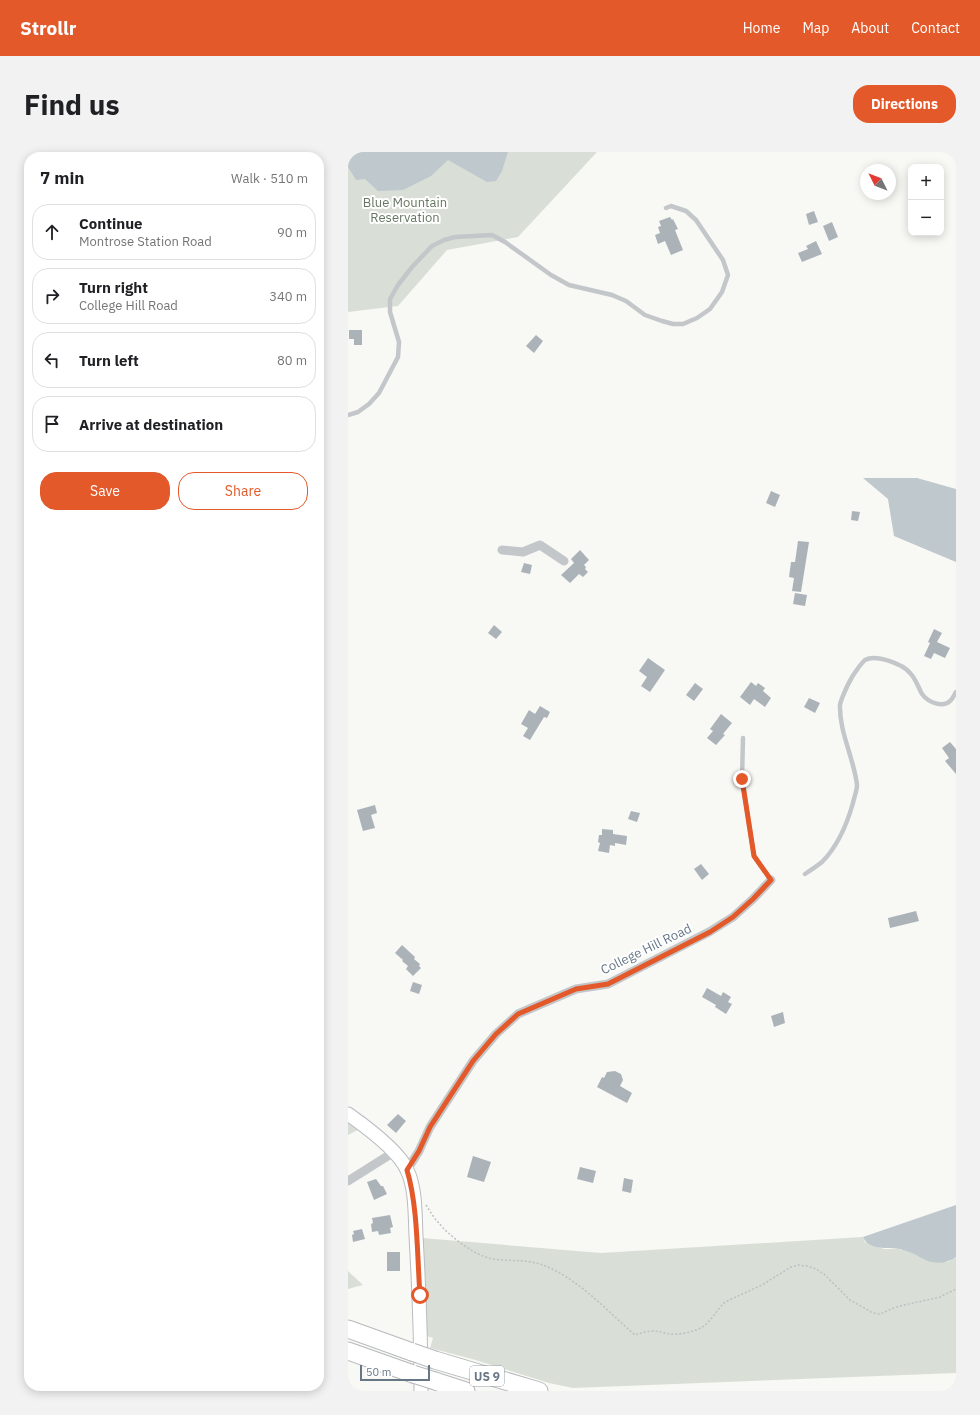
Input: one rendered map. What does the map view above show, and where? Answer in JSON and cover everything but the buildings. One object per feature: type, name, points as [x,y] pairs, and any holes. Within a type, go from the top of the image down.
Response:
[{"type":"highway","name":"US 9","points":[[348,1329],[434,1360],[539,1391]]},
{"type":"highway","name":"US 9","points":[[348,1351],[466,1391]]},
{"type":"street","points":[[502,550],[523,552],[540,545],[564,561]]},
{"type":"street","name":"College Hill Road","points":[[407,1170],[419,1151],[430,1127],[473,1061],[496,1034],[518,1014],[576,989],[608,984],[710,932],[733,917],[771,880]]},
{"type":"street","points":[[348,1114],[394,1152],[407,1170],[411,1183],[415,1220],[421,1331],[421,1391]]},
{"type":"street","points":[[348,1181],[394,1152]]},
{"type":"lane","points":[[348,415],[358,412],[369,404],[379,393],[398,357],[399,342],[390,312],[390,299],[398,285],[412,267],[432,246],[455,237],[492,235],[505,242],[541,269],[569,285],[612,295],[626,301],[645,315],[662,321],[683,324],[697,318],[710,309],[722,292],[728,275],[723,260],[696,220],[686,211],[671,206],[666,208]]},
{"type":"lane","points":[[805,874],[822,862],[831,852],[841,836],[850,813],[857,787],[852,756],[843,732],[840,703],[850,680],[865,660],[874,658],[887,660],[910,672],[919,686],[921,693],[932,703],[943,704],[950,701],[956,692]]},
{"type":"lane","points":[[743,738],[742,779],[754,856],[771,880]]},
{"type":"path","points":[[423,1201],[447,1233],[477,1253],[492,1259],[535,1262],[550,1268],[588,1291],[635,1335],[654,1331],[678,1334],[687,1333],[704,1326],[725,1302],[762,1285],[791,1267],[798,1265],[816,1269],[850,1300],[873,1313],[880,1314],[896,1307],[940,1297],[956,1289]]},
{"type":"green space","name":"Blue Mountain Reservation","points":[[348,152],[597,152],[518,237],[447,250],[398,306],[348,312]]},
{"type":"green space","points":[[348,1122],[358,1130],[348,1135]]},
{"type":"green space","points":[[863,1237],[865,1242],[884,1249],[899,1249],[948,1262],[956,1257],[956,1373],[573,1388],[549,1383],[472,1359],[430,1348],[433,1338],[427,1336],[422,1238],[601,1253]]},
{"type":"green space","points":[[348,1271],[363,1285],[348,1289]]},
{"type":"shaded area","points":[[348,152],[508,152],[502,171],[496,181],[487,182],[448,160],[431,176],[403,190],[378,191],[365,179],[356,180],[348,167]]},
{"type":"shaded area","points":[[863,478],[917,478],[956,489],[956,562],[894,536],[888,499]]},
{"type":"shaded area","points":[[956,1205],[956,1257],[951,1260],[939,1263],[924,1260],[912,1253],[900,1249],[879,1248],[870,1244],[863,1237]]},
{"type":"route","points":[[420,1295],[414,1205],[411,1183],[407,1170],[419,1151],[430,1127],[473,1061],[496,1034],[518,1014],[576,989],[608,984],[710,932],[733,917],[771,880],[754,856],[742,779]]}]
